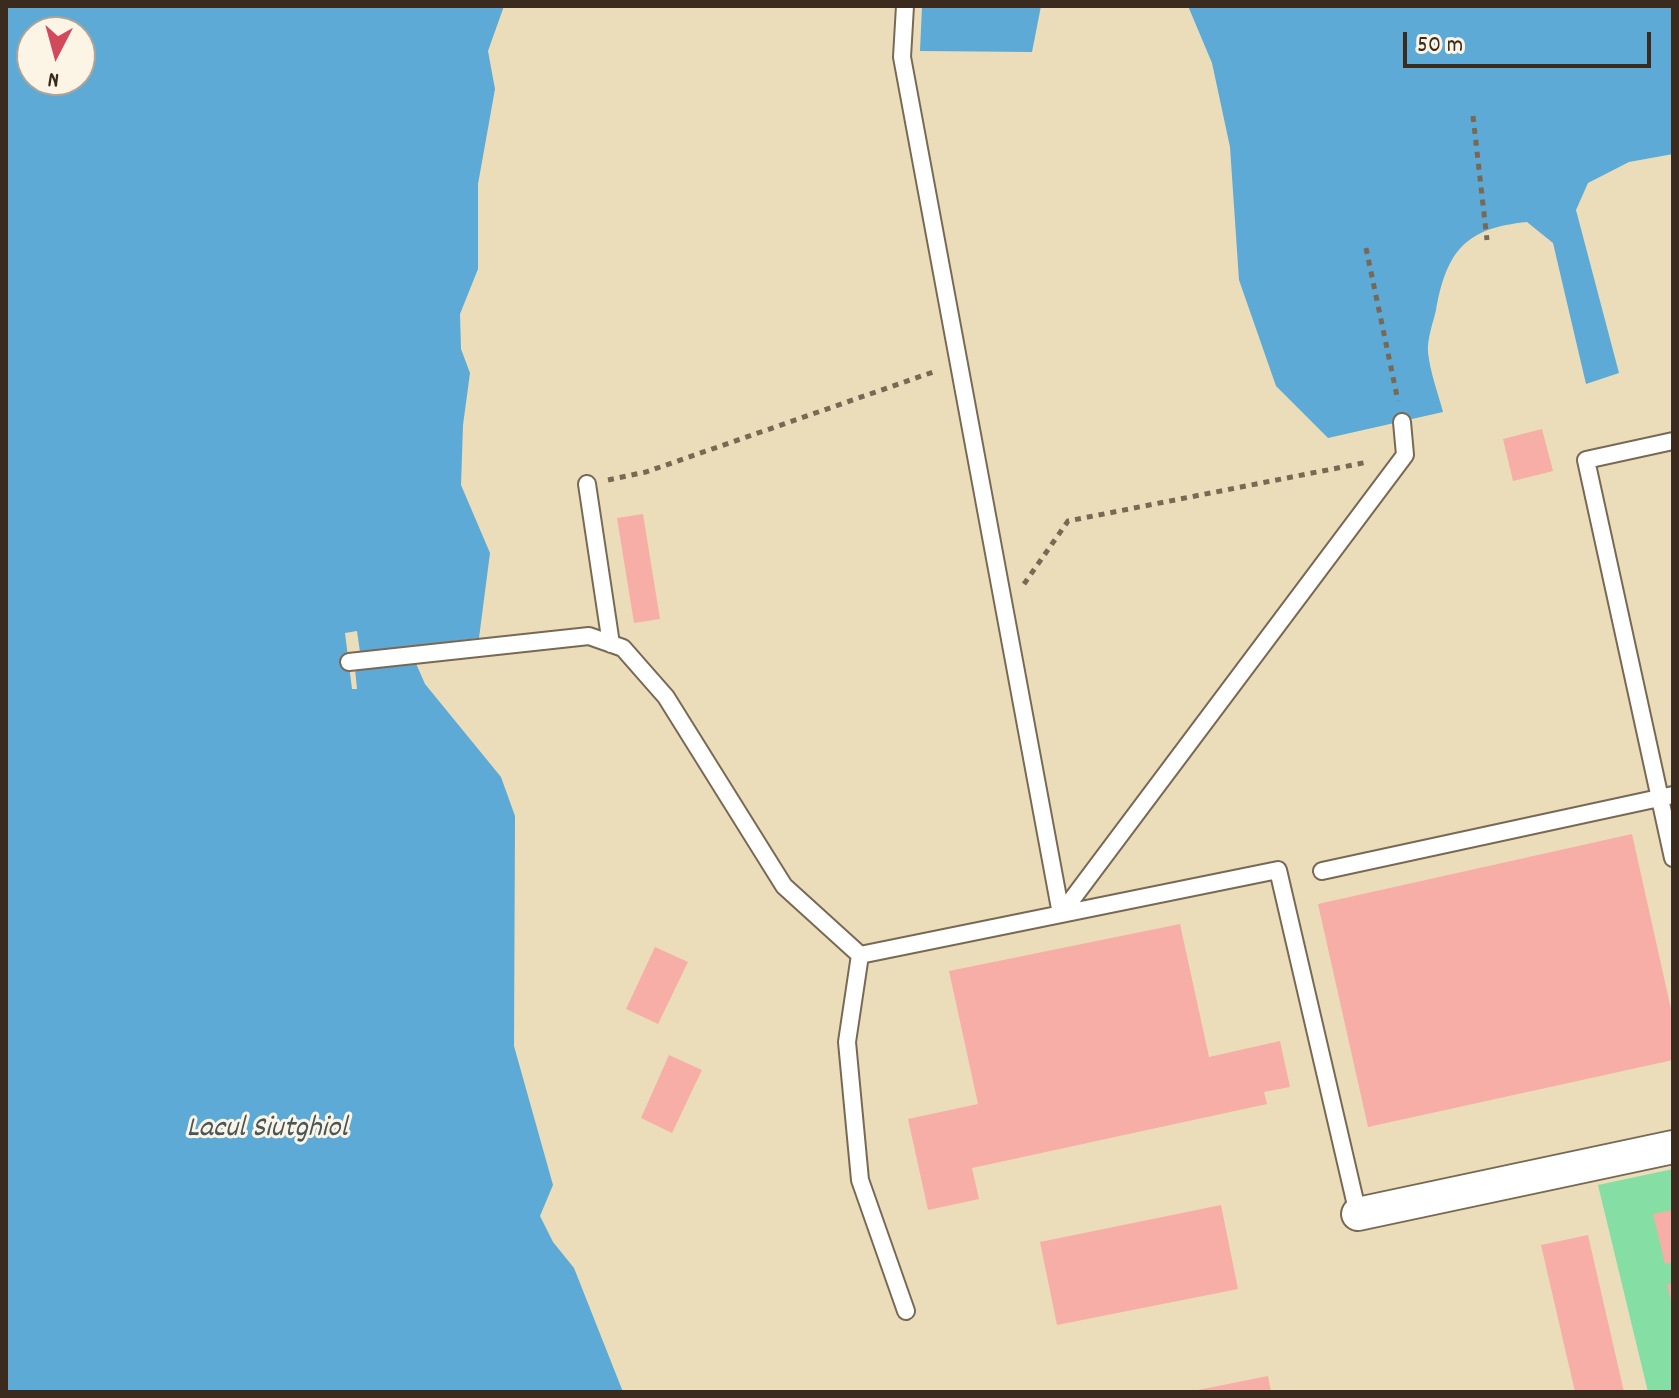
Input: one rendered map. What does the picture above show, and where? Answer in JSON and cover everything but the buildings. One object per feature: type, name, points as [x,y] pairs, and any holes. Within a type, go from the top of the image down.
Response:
[{"type":"street","points":[[1358,1214],[1673,1147]]},
{"type":"lane","points":[[905,6],[902,57],[1061,914]]},
{"type":"lane","points":[[1061,914],[1405,455],[1402,422]]},
{"type":"lane","points":[[1673,441],[1586,460],[1666,796],[1673,858]]},
{"type":"lane","points":[[587,484],[611,644]]},
{"type":"lane","points":[[349,662],[589,636],[623,648],[666,697],[784,886],[860,955]]},
{"type":"lane","points":[[1322,871],[1666,796]]},
{"type":"lane","points":[[860,955],[1278,870],[1358,1214]]},
{"type":"lane","points":[[860,955],[847,1042],[860,1180],[906,1311]]},
{"type":"path","points":[[1473,116],[1487,240]]},
{"type":"path","points":[[1366,248],[1402,422]]},
{"type":"path","points":[[587,484],[646,472],[960,363]]},
{"type":"path","points":[[1005,611],[1068,521],[1405,455]]},
{"type":"green space","points":[[1673,1169],[1673,1392],[1648,1392],[1598,1185]]},
{"type":"water","name":"Lacul Siutghiol","points":[[6,6],[504,6],[488,51],[495,89],[478,184],[478,269],[460,314],[461,349],[470,373],[463,425],[461,485],[490,553],[479,638],[410,650],[425,684],[501,777],[515,816],[514,1046],[553,1185],[540,1216],[553,1242],[574,1268],[623,1392],[6,1392]]},
{"type":"water","points":[[922,6],[1041,6],[1032,52],[920,51]]},
{"type":"water","points":[[1188,6],[1672,6],[1673,154],[1629,162],[1588,183],[1576,210],[1619,373],[1586,384],[1553,243],[1527,222],[1506,225],[1474,237],[1454,257],[1446,272],[1428,347],[1430,367],[1443,412],[1328,438],[1276,386],[1239,280],[1230,147],[1212,63]]},
{"type":"pier","points":[[357,631],[360,652],[479,638],[480,642],[355,669],[357,689],[352,689],[345,633]]}]
